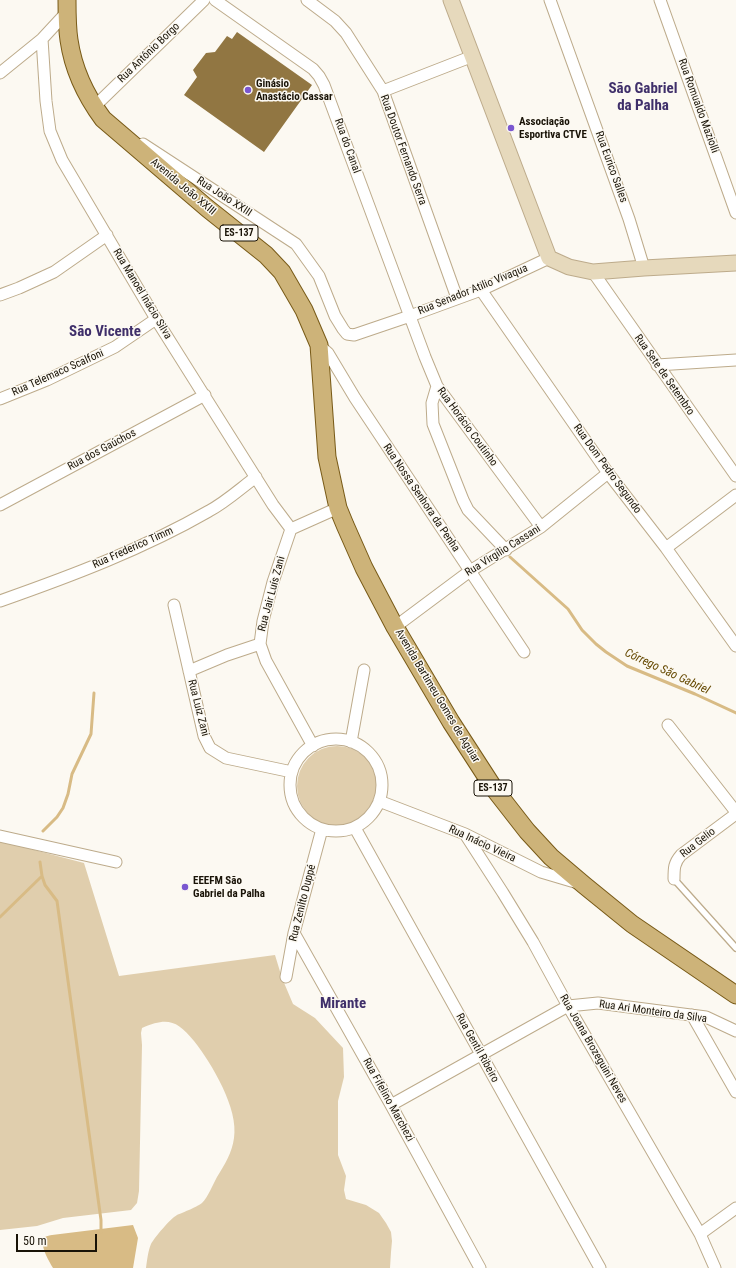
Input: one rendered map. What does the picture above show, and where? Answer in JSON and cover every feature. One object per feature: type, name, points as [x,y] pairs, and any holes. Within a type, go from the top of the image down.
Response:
[{"type":"main road","name":"Avenida João XXIII","points":[[67,6],[69,41],[79,76],[98,113],[207,208],[266,255],[282,272],[304,310],[319,344],[327,457],[338,508]]},
{"type":"main road","name":"Avenida Bartimeu Gomes de Aguiar","points":[[338,508],[364,568],[395,627],[451,722],[494,790],[527,831],[551,856],[632,924],[736,995]]},
{"type":"street","name":"Rua Antônio Borgo","points":[[98,113],[204,0]]},
{"type":"street","name":"Rua do Canal","points":[[215,0],[313,69],[319,76],[324,85],[410,316]]},
{"type":"street","name":"Rua Doutor Fernando Serra","points":[[307,0],[335,21],[346,33],[383,91],[457,298]]},
{"type":"street","points":[[451,0],[549,258],[569,266],[593,272],[736,263]]},
{"type":"street","name":"Rua Eurico Salles","points":[[550,0],[629,219],[644,268]]},
{"type":"street","name":"Rua Romualdo Maziolli","points":[[660,0],[732,188],[736,213]]},
{"type":"street","points":[[0,73],[42,39],[67,6]]},
{"type":"street","name":"Rua Manoel Inácio Silva","points":[[42,39],[46,101],[50,132],[62,160],[156,319],[273,505],[291,529]]},
{"type":"street","points":[[383,91],[473,56]]},
{"type":"street","name":"Rua João XXIII","points":[[98,113],[296,244],[319,276],[335,316]]},
{"type":"street","points":[[0,295],[54,272],[107,235]]},
{"type":"street","name":"Rua Senador Atilio Vivaqua","points":[[335,316],[347,334],[354,334],[410,316],[481,290],[549,258]]},
{"type":"street","name":"Rua Sete de Setembro","points":[[593,272],[657,366],[736,476]]},
{"type":"street","name":"Rua Dom Pedro Segundo","points":[[481,290],[608,473],[666,548],[736,646]]},
{"type":"street","name":"Rua Horácio Coutinho","points":[[410,316],[437,386],[541,527]]},
{"type":"street","name":"Rua Telemaco Scalfoni","points":[[0,399],[47,380],[115,347],[156,319]]},
{"type":"street","name":"Rua Nossa Senhora da Penha","points":[[319,344],[328,352],[355,398],[524,652]]},
{"type":"street","points":[[657,366],[736,360]]},
{"type":"street","points":[[437,386],[432,403],[433,424],[462,500],[468,510],[506,550]]},
{"type":"street","name":"Rua dos Gaúchos","points":[[0,505],[205,395]]},
{"type":"street","name":"Rua Virgílio Cassani","points":[[395,627],[470,571],[541,527],[608,473]]},
{"type":"street","name":"Rua Frederico Timm","points":[[0,601],[86,569],[144,545],[211,511],[256,477]]},
{"type":"street","points":[[666,548],[736,495]]},
{"type":"street","points":[[291,529],[338,508]]},
{"type":"street","name":"Rua Jair Luís Zani","points":[[291,529],[273,582],[263,621],[260,644],[266,661],[313,746]]},
{"type":"street","name":"Rua Luiz Zani","points":[[174,605],[204,736],[210,748],[226,758],[292,772]]},
{"type":"street","points":[[189,671],[227,654],[260,644]]},
{"type":"street","points":[[351,742],[364,670]]},
{"type":"street","points":[[668,725],[736,813]]},
{"type":"street","points":[[331,740],[351,742],[364,748],[374,759],[380,772],[382,787],[379,801],[371,815],[354,828],[337,831],[322,829],[300,815],[293,802],[290,787],[292,772],[304,753],[313,746],[331,740]]},
{"type":"street","name":"Rua Inácio Vieira","points":[[379,801],[465,834],[542,872],[584,885]]},
{"type":"street","name":"Rua Gelio","points":[[674,879],[674,866],[681,855],[736,813]]},
{"type":"street","name":"Rua Gentil Ribeiro","points":[[354,828],[600,1268]]},
{"type":"street","name":"Rua Zenilto Duppé","points":[[286,977],[294,933],[322,829]]},
{"type":"street","name":"Rua Joana Brozeguini Neves","points":[[465,834],[533,942],[568,1006],[700,1234],[714,1268]]},
{"type":"street","points":[[0,836],[116,862]]},
{"type":"street","name":"Rua Fifelino Marchezi","points":[[294,933],[391,1105],[480,1268]]},
{"type":"street","name":"Rua Ari Monteiro da Silva","points":[[568,1006],[598,1003],[706,1017],[736,1031]]},
{"type":"street","points":[[391,1105],[568,1006]]},
{"type":"street","points":[[692,1016],[736,1092]]},
{"type":"street","points":[[700,1234],[736,1208]]},
{"type":"lane","points":[[674,879],[736,948]]},
{"type":"shaded area","points":[[329,746],[345,746],[366,757],[377,778],[377,794],[366,815],[345,826],[329,826],[315,820],[308,815],[303,808],[297,794],[297,778],[303,764],[308,757],[315,752]]},
{"type":"shaded area","points":[[0,841],[84,863],[119,976],[275,955],[282,978],[293,1004],[315,1018],[343,1048],[344,1077],[338,1101],[338,1155],[346,1176],[344,1190],[346,1199],[366,1205],[379,1213],[386,1223],[391,1232],[392,1241],[390,1268],[146,1268],[151,1244],[163,1228],[177,1215],[202,1203],[228,1158],[232,1149],[234,1138],[232,1114],[223,1087],[216,1074],[188,1034],[171,1022],[158,1022],[142,1028],[141,1033],[139,1191],[137,1203],[131,1210],[63,1218],[37,1226],[0,1230]]},
{"type":"shaded area","points":[[133,1225],[138,1238],[133,1268],[53,1268],[43,1248],[43,1240],[49,1235]]},
{"type":"building","name":"Ginásio Anastácio Cassar","points":[[237,32],[312,85],[264,152],[184,95],[197,77],[193,70],[206,53],[215,52],[227,36],[232,39]]},
{"type":"waterway","name":"Córrego São Gabriel","points":[[510,557],[568,609],[582,630],[606,652],[627,666],[695,694],[736,713]]},
{"type":"waterway","points":[[43,831],[57,817],[63,808],[68,794],[72,774],[91,734],[94,693]]},
{"type":"waterway","points":[[40,862],[45,885],[57,901],[101,1220],[101,1232]]},
{"type":"waterway","points":[[0,917],[42,876]]},
{"type":"place","name":"Ginásio Anastácio Cassar","points":[[248,90]]},
{"type":"place","name":"Associação Esportiva CTVE","points":[[511,128]]},
{"type":"place","name":"EEEFM São Gabriel da Palha","points":[[185,887]]},
{"type":"district","name":"São Gabriel da Palha","points":[[643,98]]},
{"type":"district","name":"São Vicente","points":[[105,332]]},
{"type":"district","name":"Mirante","points":[[343,1004]]}]
